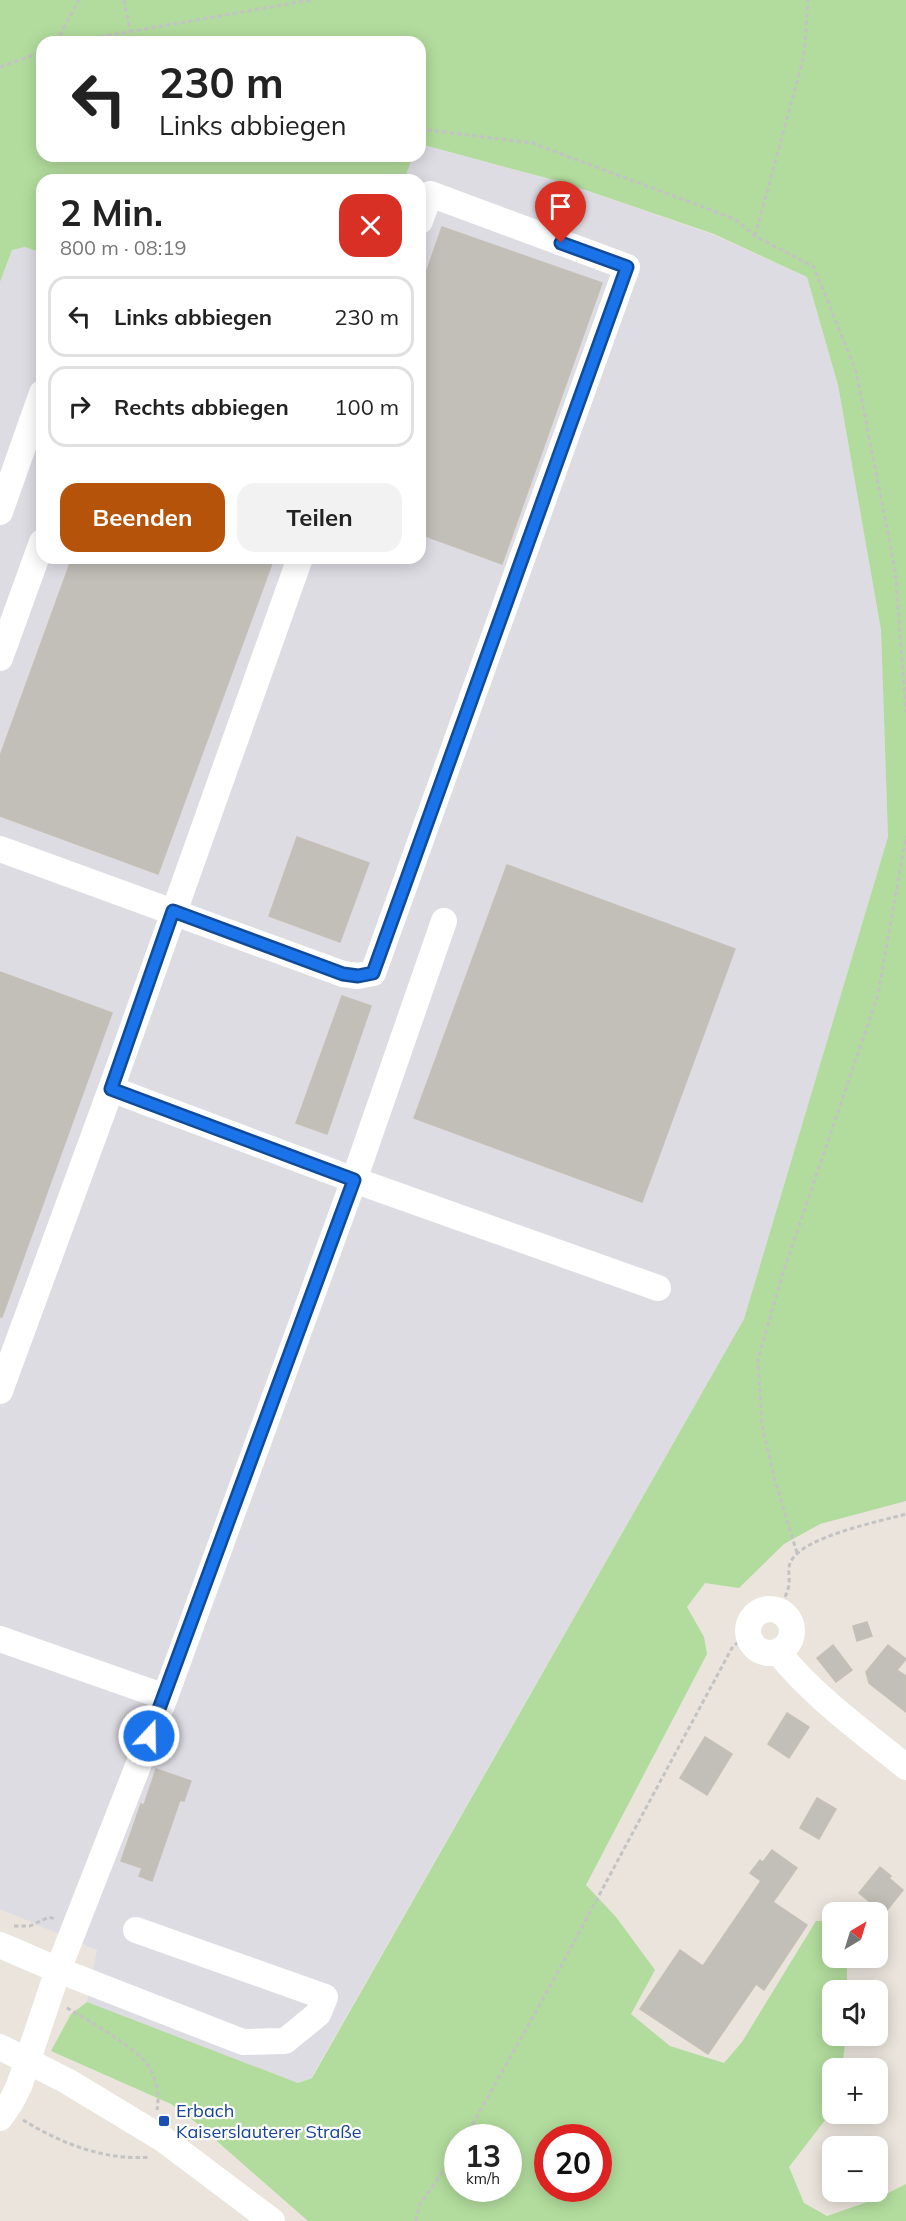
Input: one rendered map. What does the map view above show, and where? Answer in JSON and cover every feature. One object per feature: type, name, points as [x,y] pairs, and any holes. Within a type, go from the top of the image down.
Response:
[{"type":"street","points":[[0,849],[343,974],[358,976],[373,973],[627,267],[430,194],[426,205]]},
{"type":"street","points":[[0,512],[36,410]]},
{"type":"street","points":[[0,658],[36,559]]},
{"type":"street","points":[[0,1390],[111,1089],[298,564]]},
{"type":"street","points":[[10,2118],[11,2102],[19,2086],[58,1971],[165,1697],[354,1180],[444,921]]},
{"type":"street","points":[[111,1089],[354,1180],[658,1288]]},
{"type":"street","points":[[768,1609],[778,1610],[791,1622],[793,1631],[791,1640],[786,1648],[778,1652],[769,1654],[759,1651],[752,1645],[748,1636],[748,1627],[752,1618],[768,1609]]},
{"type":"street","points":[[0,1640],[165,1697]]},
{"type":"street","points":[[778,1652],[797,1676],[906,1767]]},
{"type":"street","points":[[4,1936],[58,1971],[243,2042],[285,2041],[318,2014],[325,1997],[136,1930]]},
{"type":"street","points":[[0,2048],[67,2081],[163,2139],[272,2221]]},
{"type":"path","points":[[59,36],[79,0]]},
{"type":"path","points":[[124,0],[130,30]]},
{"type":"path","points":[[100,36],[311,0]]},
{"type":"path","points":[[754,236],[804,56],[808,0]]},
{"type":"path","points":[[0,67],[36,54]]},
{"type":"path","points":[[426,130],[532,143],[735,219],[754,236],[814,267],[855,371],[896,569],[906,712]]},
{"type":"path","points":[[797,1552],[762,1425],[759,1359],[783,1273],[878,995],[906,836]]},
{"type":"path","points":[[778,1610],[789,1585],[789,1564],[797,1552],[818,1540],[906,1514]]},
{"type":"path","points":[[473,2124],[580,1931],[733,1646],[748,1636]]},
{"type":"path","points":[[4,1936],[49,1917],[76,1928]]},
{"type":"path","points":[[63,2005],[123,2043],[147,2063],[155,2082],[159,2103],[157,2110]]},
{"type":"path","points":[[10,2118],[57,2139],[111,2156],[152,2157]]},
{"type":"path","points":[[416,2221],[419,2206],[444,2169]]},
{"type":"shaded area","points":[[426,146],[565,183],[714,235],[807,277],[838,385],[881,630],[888,837],[744,1319],[311,2078],[298,2083],[87,2002],[97,1950],[0,1909],[0,282],[12,250],[25,247],[36,251],[36,564],[426,564],[426,174],[406,174],[411,162],[426,162]]},
{"type":"green space","points":[[0,0],[906,0],[906,1501],[820,1524],[784,1544],[739,1588],[705,1583],[687,1607],[704,1637],[707,1654],[586,1885],[616,1917],[655,1970],[631,2014],[670,2046],[724,2063],[742,2042],[816,1921],[822,1921],[822,1968],[847,1968],[847,1980],[822,1980],[822,2046],[845,2046],[843,2058],[822,2058],[822,2124],[789,2167],[804,2203],[827,2216],[867,2202],[888,2202],[888,2193],[906,2184],[906,2221],[308,2221],[194,2121],[171,2104],[51,2051],[71,2014],[87,2002],[298,2083],[312,2078],[744,1319],[888,837],[881,630],[838,385],[807,277],[714,234],[565,183],[426,146],[426,36],[36,36],[36,162],[411,162],[406,174],[36,174],[36,251],[25,247],[12,250],[0,282]]},
{"type":"building","points":[[442,227],[602,283],[502,564],[426,536],[426,273]]},
{"type":"building","points":[[70,564],[272,564],[158,874],[0,816],[0,756]]},
{"type":"building","points":[[297,837],[369,863],[340,942],[269,916]]},
{"type":"building","points":[[507,865],[735,949],[642,1202],[414,1118]]},
{"type":"building","points":[[0,972],[112,1013],[2,1317],[0,1317]]},
{"type":"building","points":[[342,996],[371,1006],[327,1134],[296,1123]]},
{"type":"building","points":[[867,1622],[872,1636],[857,1641],[853,1626]]},
{"type":"building","points":[[833,1645],[852,1670],[836,1682],[817,1658]]},
{"type":"building","points":[[888,1645],[906,1659],[897,1670],[906,1676],[906,1712],[869,1683],[866,1672]]},
{"type":"building","points":[[787,1713],[809,1727],[789,1758],[768,1744]]},
{"type":"building","points":[[705,1737],[732,1754],[707,1795],[680,1778]]},
{"type":"building","points":[[156,1769],[191,1781],[184,1801],[180,1800],[152,1881],[139,1876],[142,1868],[121,1861]]},
{"type":"building","points":[[817,1798],[836,1809],[819,1839],[800,1828]]},
{"type":"building","points":[[772,1850],[797,1868],[773,1902],[807,1925],[764,1990],[756,1984],[708,2054],[640,2009],[680,1950],[703,1966],[761,1881],[750,1873]]},
{"type":"building","points":[[880,1867],[903,1890],[888,1909],[888,1902],[870,1902],[859,1893]]},
{"type":"place","name":"Erbach Kaiserslauterer Straße","points":[[164,2121]]},
{"type":"route","points":[[149,1736],[354,1180],[111,1089],[173,911],[343,974],[358,976],[373,973],[627,267],[561,243]]}]
